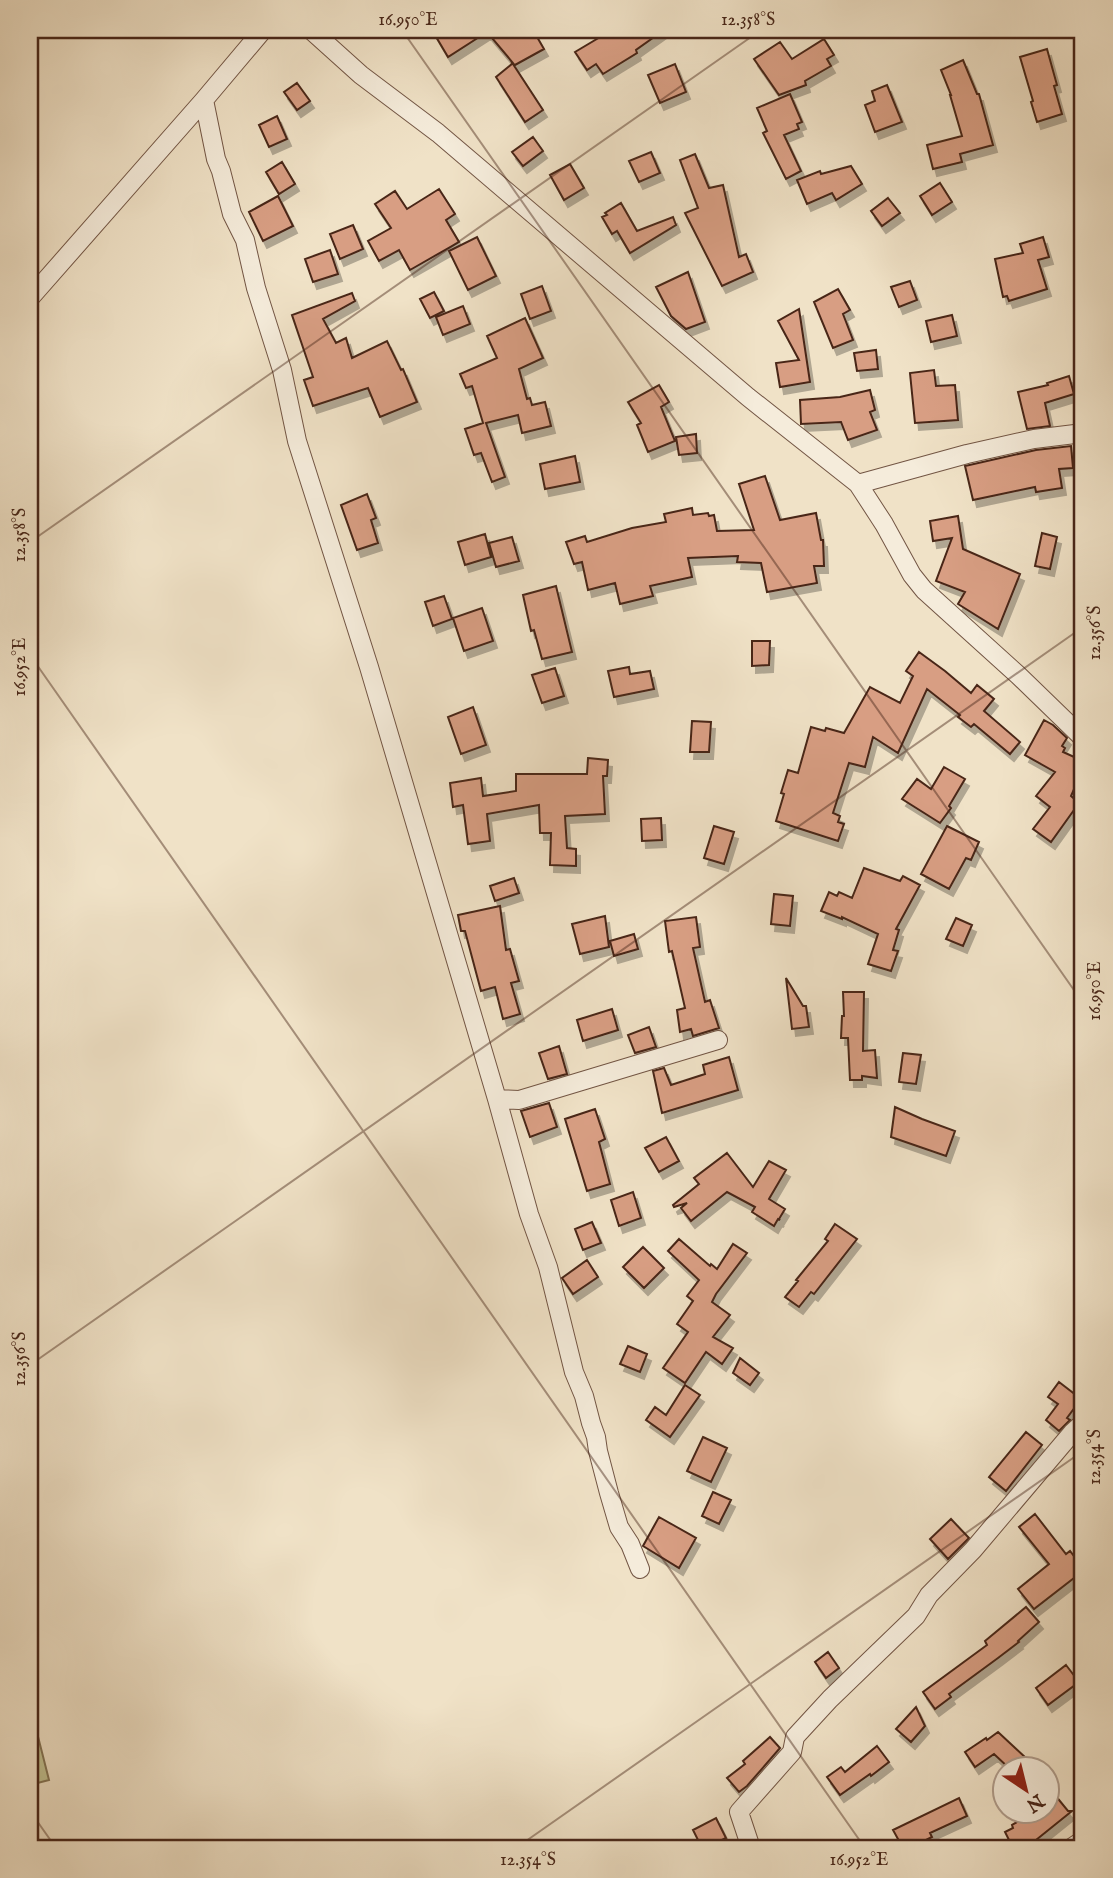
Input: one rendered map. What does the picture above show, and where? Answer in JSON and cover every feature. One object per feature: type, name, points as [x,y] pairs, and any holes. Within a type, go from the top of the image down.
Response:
[{"type":"street","points":[[30,298],[263,30]]},
{"type":"street","points":[[311,30],[361,75],[438,133],[748,397],[858,484],[912,575],[924,590],[1083,738]]},
{"type":"street","points":[[204,100],[216,159],[232,214],[245,240],[256,288],[282,370],[297,441],[369,667],[529,1214],[548,1267],[574,1372],[596,1437],[608,1493],[619,1527],[630,1544],[640,1569]]},
{"type":"street","points":[[858,484],[967,454],[1034,439],[1083,433]]},
{"type":"street","points":[[497,1099],[519,1100],[718,1040]]},
{"type":"street","points":[[751,1848],[739,1812],[792,1752],[795,1737],[830,1699],[916,1616],[929,1594],[972,1550],[1083,1423]]},
{"type":"street","points":[[1071,1848],[1083,1840]]},
{"type":"green space","points":[[30,1705],[49,1780],[30,1785]]},
{"type":"building","points":[[432,30],[533,30],[544,49],[513,64],[543,110],[525,122],[496,77],[513,63],[487,32],[448,57]]},
{"type":"building","points":[[612,30],[664,30],[636,50],[637,53],[603,74],[596,64],[587,70],[575,52]]},
{"type":"building","points":[[824,39],[834,55],[827,59],[831,66],[805,81],[806,85],[779,95],[754,59],[780,42],[792,59]]},
{"type":"building","points":[[1047,49],[1062,114],[1037,122],[1020,57]]},
{"type":"building","points":[[963,60],[979,94],[993,145],[960,154],[962,162],[933,169],[927,145],[962,136],[941,70]]},
{"type":"building","points":[[675,64],[686,92],[660,103],[648,75]]},
{"type":"building","points":[[297,83],[310,101],[297,110],[284,92]]},
{"type":"building","points":[[887,85],[902,122],[875,132],[865,105],[875,101],[872,91]]},
{"type":"building","points":[[790,94],[802,122],[797,124],[799,129],[784,135],[801,171],[786,179],[763,133],[767,131],[757,108]]},
{"type":"building","points":[[277,116],[287,139],[269,147],[259,125]]},
{"type":"building","points":[[533,137],[543,151],[523,166],[512,152]]},
{"type":"building","points":[[651,152],[660,173],[639,182],[629,161]]},
{"type":"building","points":[[695,154],[709,188],[723,185],[739,257],[746,254],[753,272],[722,286],[685,213],[698,208],[680,160]]},
{"type":"building","points":[[282,162],[295,184],[279,194],[266,172]]},
{"type":"building","points":[[570,164],[584,188],[564,200],[550,175]]},
{"type":"building","points":[[851,166],[862,184],[836,200],[832,193],[807,204],[797,180],[820,171],[821,174]]},
{"type":"building","points":[[940,183],[952,202],[932,215],[920,196]]},
{"type":"building","points":[[439,189],[455,214],[446,220],[459,242],[410,270],[399,250],[379,261],[368,241],[391,228],[375,204],[395,191],[407,209]]},
{"type":"building","points":[[278,196],[293,226],[263,241],[249,212]]},
{"type":"building","points":[[888,198],[900,213],[882,226],[871,211]]},
{"type":"building","points":[[621,203],[637,231],[673,217],[676,225],[630,253],[617,231],[612,234],[602,217]]},
{"type":"building","points":[[353,225],[363,249],[340,259],[330,234]]},
{"type":"building","points":[[477,237],[496,276],[468,290],[449,251]]},
{"type":"building","points":[[1043,237],[1049,257],[1038,260],[1047,289],[1009,301],[1007,296],[1003,297],[995,259],[1023,253],[1020,244]]},
{"type":"building","points":[[330,250],[338,274],[313,282],[305,259]]},
{"type":"building","points":[[688,272],[705,322],[686,329],[671,316],[656,287]]},
{"type":"building","points":[[910,281],[917,300],[899,307],[891,287]]},
{"type":"building","points":[[542,286],[551,311],[530,319],[521,294]]},
{"type":"building","points":[[838,289],[850,310],[843,314],[853,340],[833,348],[814,302]]},
{"type":"building","points":[[434,292],[444,311],[430,318],[420,299]]},
{"type":"building","points":[[352,293],[355,301],[323,319],[336,343],[346,338],[352,358],[387,341],[417,402],[380,417],[368,388],[313,406],[304,380],[313,377],[292,315]]},
{"type":"building","points":[[463,306],[470,324],[443,335],[436,317]]},
{"type":"building","points":[[799,309],[810,382],[780,387],[776,363],[799,360],[778,321]]},
{"type":"building","points":[[952,315],[957,336],[931,342],[926,321]]},
{"type":"building","points":[[525,318],[543,358],[519,369],[527,399],[530,398],[532,405],[545,402],[551,426],[522,433],[518,415],[486,423],[505,477],[492,482],[481,453],[474,455],[465,429],[483,423],[472,386],[466,388],[460,374],[497,358],[487,336]]},
{"type":"building","points":[[876,350],[878,369],[857,371],[854,353]]},
{"type":"building","points":[[934,370],[936,386],[955,385],[958,420],[915,423],[910,373]]},
{"type":"building","points":[[1069,376],[1074,394],[1045,403],[1050,426],[1027,429],[1018,392],[1048,385],[1047,383]]},
{"type":"building","points":[[659,385],[669,402],[661,407],[675,441],[648,452],[637,425],[641,423],[628,402]]},
{"type":"building","points":[[870,390],[875,410],[870,412],[877,430],[848,440],[841,422],[801,424],[800,400],[840,397]]},
{"type":"building","points":[[696,434],[697,453],[679,455],[676,437]]},
{"type":"building","points":[[1071,446],[1073,468],[1059,469],[1062,488],[1036,492],[1035,487],[973,500],[965,466],[1036,450]]},
{"type":"building","points":[[575,456],[580,482],[545,489],[540,464]]},
{"type":"building","points":[[765,476],[780,520],[816,513],[823,540],[824,566],[814,566],[817,583],[767,592],[761,563],[737,562],[738,556],[688,558],[692,577],[650,586],[653,596],[620,604],[615,583],[588,590],[582,562],[574,564],[566,542],[585,536],[587,542],[632,528],[666,522],[664,514],[692,508],[693,515],[714,515],[717,531],[754,530],[739,484]]},
{"type":"building","points":[[367,494],[376,518],[371,520],[378,543],[357,550],[341,505]]},
{"type":"building","points":[[958,516],[963,549],[1020,574],[998,629],[958,604],[965,592],[936,581],[952,538],[933,541],[930,521]]},
{"type":"building","points":[[1042,533],[1057,537],[1050,569],[1035,566]]},
{"type":"building","points":[[485,534],[491,557],[465,565],[458,542]]},
{"type":"building","points":[[512,537],[519,561],[496,567],[489,543]]},
{"type":"building","points":[[556,586],[572,652],[542,659],[534,630],[531,631],[523,595]]},
{"type":"building","points":[[444,596],[452,619],[433,626],[425,602]]},
{"type":"building","points":[[482,608],[493,641],[464,651],[453,618]]},
{"type":"building","points":[[752,641],[770,641],[769,665],[752,666]]},
{"type":"building","points":[[919,652],[971,693],[977,685],[994,699],[984,711],[1020,742],[1010,754],[974,724],[971,727],[958,717],[960,715],[927,689],[898,753],[873,737],[865,767],[849,763],[833,813],[840,816],[838,822],[844,824],[838,841],[776,821],[788,770],[798,773],[811,727],[844,733],[870,687],[900,703],[913,676],[906,671]]},
{"type":"building","points":[[629,667],[630,674],[650,671],[654,689],[614,697],[608,671]]},
{"type":"building","points":[[555,668],[564,696],[542,703],[532,675]]},
{"type":"building","points":[[473,707],[486,745],[461,754],[448,717]]},
{"type":"building","points":[[1044,720],[1067,738],[1062,746],[1065,748],[1063,752],[1083,761],[1083,769],[1071,796],[1079,803],[1051,842],[1033,829],[1050,807],[1036,796],[1055,772],[1025,755]]},
{"type":"building","points":[[692,721],[711,722],[709,752],[690,752]]},
{"type":"building","points":[[588,758],[608,760],[607,776],[603,776],[605,814],[565,816],[567,848],[576,849],[576,866],[550,865],[551,833],[540,833],[539,805],[487,814],[490,841],[468,844],[463,805],[453,807],[450,783],[481,778],[483,796],[516,791],[516,774],[587,774]]},
{"type":"building","points":[[944,767],[965,779],[949,806],[951,808],[940,823],[902,799],[917,779],[931,789]]},
{"type":"building","points":[[661,818],[662,840],[642,841],[641,819]]},
{"type":"building","points":[[714,826],[734,832],[724,864],[704,858]]},
{"type":"building","points":[[947,826],[979,842],[971,860],[966,858],[949,889],[921,874]]},
{"type":"building","points":[[864,868],[900,881],[903,876],[920,885],[896,929],[899,930],[893,950],[898,951],[891,971],[868,964],[878,934],[842,917],[821,911],[829,892],[837,896],[839,892],[852,898]]},
{"type":"building","points":[[514,878],[519,893],[495,901],[490,886]]},
{"type":"building","points":[[774,894],[793,896],[790,926],[771,924]]},
{"type":"building","points":[[500,906],[506,950],[510,949],[519,981],[511,983],[520,1014],[503,1019],[495,987],[481,991],[458,915]]},
{"type":"building","points":[[605,916],[609,947],[580,954],[572,924]]},
{"type":"building","points":[[696,917],[700,947],[693,948],[705,1002],[710,1000],[719,1028],[693,1036],[691,1029],[680,1032],[677,1010],[685,1008],[672,951],[669,952],[665,921]]},
{"type":"building","points":[[956,918],[972,925],[963,946],[946,939]]},
{"type":"building","points":[[634,934],[638,949],[614,956],[610,941]]},
{"type":"building","points":[[786,978],[803,1006],[806,1006],[809,1027],[792,1029]]},
{"type":"building","points":[[843,992],[864,992],[863,1051],[875,1050],[877,1078],[862,1076],[862,1080],[850,1080],[848,1038],[841,1038]]},
{"type":"building","points":[[612,1009],[618,1030],[583,1041],[577,1020]]},
{"type":"building","points":[[649,1027],[656,1047],[635,1053],[628,1035]]},
{"type":"building","points":[[559,1046],[567,1074],[548,1079],[539,1053]]},
{"type":"building","points":[[903,1053],[921,1055],[916,1084],[899,1082]]},
{"type":"building","points":[[729,1057],[738,1090],[662,1113],[653,1071],[664,1068],[671,1085],[705,1074],[703,1065]]},
{"type":"building","points":[[549,1103],[557,1127],[530,1137],[521,1111]]},
{"type":"building","points":[[895,1107],[955,1131],[946,1156],[891,1137]]},
{"type":"building","points":[[595,1109],[605,1139],[599,1142],[610,1184],[587,1191],[565,1119]]},
{"type":"building","points":[[666,1137],[679,1161],[659,1172],[645,1148]]},
{"type":"building","points":[[727,1153],[753,1187],[769,1161],[786,1170],[769,1199],[785,1209],[774,1226],[752,1212],[755,1207],[727,1192],[691,1221],[681,1208],[687,1203],[674,1207],[673,1205],[699,1184],[694,1178]]},
{"type":"building","points":[[633,1192],[641,1218],[619,1226],[611,1200]]},
{"type":"building","points":[[592,1222],[601,1243],[583,1250],[575,1229]]},
{"type":"building","points":[[835,1224],[857,1239],[814,1294],[811,1292],[799,1307],[785,1297],[828,1241],[825,1239]]},
{"type":"building","points":[[679,1239],[717,1269],[733,1244],[747,1253],[712,1302],[730,1315],[713,1337],[733,1348],[722,1364],[706,1352],[685,1383],[663,1368],[688,1332],[677,1324],[693,1301],[687,1296],[699,1280],[668,1251]]},
{"type":"building","points":[[643,1247],[664,1268],[644,1288],[623,1267]]},
{"type":"building","points":[[587,1260],[598,1277],[573,1294],[562,1278]]},
{"type":"building","points":[[628,1346],[647,1354],[640,1372],[620,1364]]},
{"type":"building","points":[[740,1358],[759,1373],[750,1385],[733,1373]]},
{"type":"building","points":[[1059,1382],[1081,1399],[1067,1418],[1070,1420],[1059,1431],[1046,1420],[1058,1404],[1048,1397]]},
{"type":"building","points":[[685,1385],[700,1395],[670,1437],[646,1420],[655,1407],[666,1415]]},
{"type":"building","points":[[1026,1432],[1042,1445],[1006,1491],[989,1477]]},
{"type":"building","points":[[703,1437],[727,1448],[711,1482],[687,1471]]},
{"type":"building","points":[[713,1492],[731,1500],[719,1524],[702,1516]]},
{"type":"building","points":[[1035,1514],[1066,1554],[1070,1551],[1083,1571],[1034,1609],[1018,1589],[1049,1564],[1019,1527]]},
{"type":"building","points":[[659,1517],[696,1538],[679,1568],[643,1546]]},
{"type":"building","points":[[951,1519],[969,1538],[948,1559],[930,1539]]},
{"type":"building","points":[[1026,1607],[1039,1622],[1019,1642],[949,1694],[951,1697],[935,1709],[923,1692],[987,1645],[985,1641]]},
{"type":"building","points":[[828,1652],[839,1668],[826,1678],[815,1662]]},
{"type":"building","points":[[1066,1665],[1079,1682],[1048,1705],[1036,1688]]},
{"type":"building","points":[[916,1707],[925,1726],[911,1742],[896,1729]]},
{"type":"building","points":[[998,1732],[1024,1756],[994,1754],[975,1767],[965,1752],[986,1738],[987,1740]]},
{"type":"building","points":[[770,1737],[780,1748],[739,1792],[727,1778],[745,1764],[743,1761]]},
{"type":"building","points":[[877,1746],[889,1762],[840,1795],[827,1777],[841,1767],[845,1772]]},
{"type":"building","points":[[959,1798],[967,1816],[930,1833],[932,1837],[910,1848],[903,1848],[893,1830]]},
{"type":"building","points":[[1060,1801],[1068,1811],[1072,1811],[1060,1821]]},
{"type":"building","points":[[716,1818],[726,1838],[702,1848],[693,1830]]},
{"type":"building","points":[[1012,1826],[1053,1826],[1036,1840],[1038,1844],[1029,1848],[1013,1848],[1005,1832]]}]
